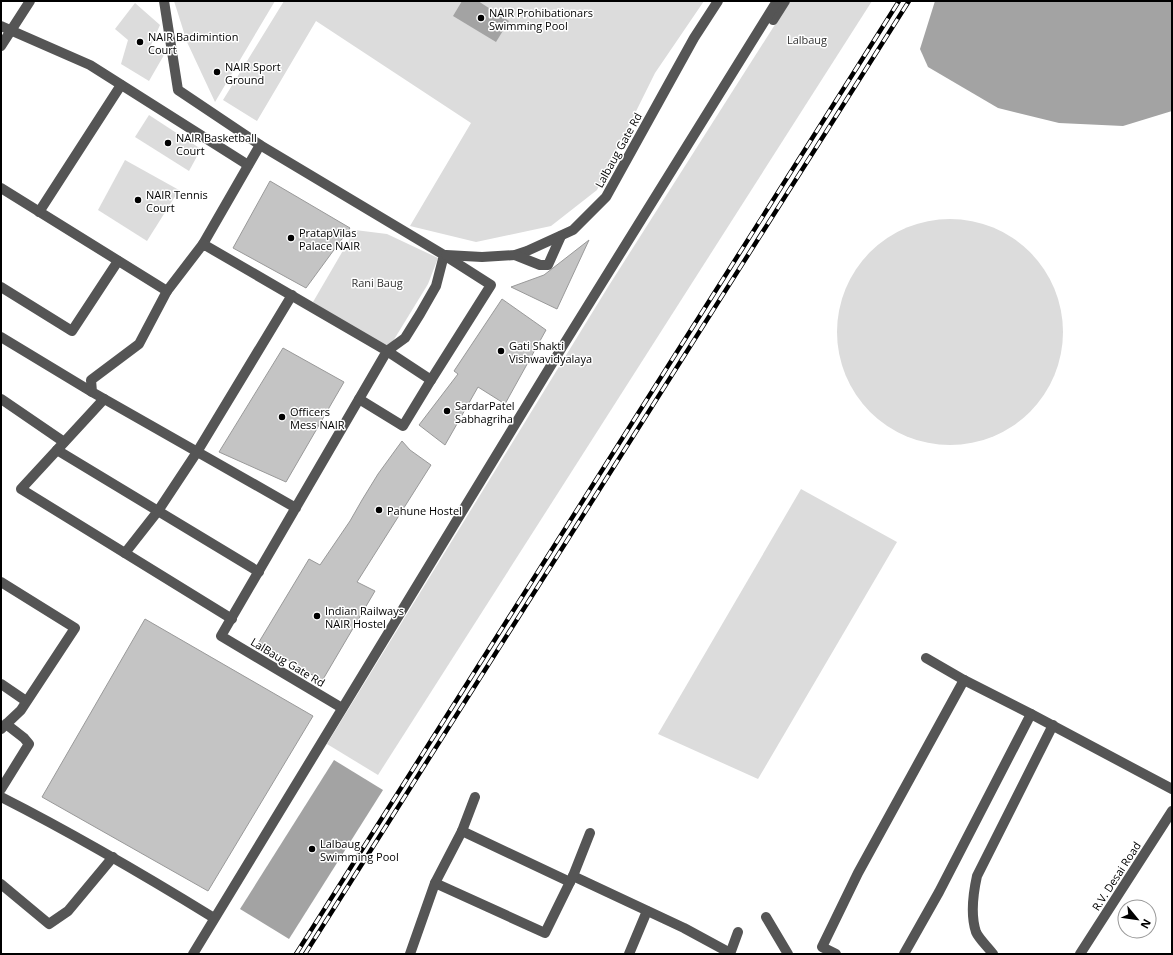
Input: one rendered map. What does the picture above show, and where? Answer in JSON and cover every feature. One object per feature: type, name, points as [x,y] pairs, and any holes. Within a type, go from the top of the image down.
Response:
[{"type":"street","points":[[1,46],[30,1]]},
{"type":"street","points":[[164,1],[178,90],[260,145],[491,284],[403,426],[359,399]]},
{"type":"street","name":"Lalbaug Gate Rd","points":[[444,255],[482,257],[515,255],[573,230],[606,197],[694,38],[718,1]]},
{"type":"street","points":[[193,954],[564,344],[777,1]]},
{"type":"street","points":[[564,344],[576,331],[785,1]]},
{"type":"street","points":[[1,26],[90,65],[248,165]]},
{"type":"street","points":[[39,212],[121,85]]},
{"type":"street","points":[[92,392],[92,380],[139,344],[167,291],[203,244],[260,145]]},
{"type":"street","points":[[1,188],[167,291]]},
{"type":"street","points":[[515,255],[540,265],[548,265],[561,236]]},
{"type":"street","points":[[203,244],[387,351],[431,380]]},
{"type":"street","points":[[104,399],[21,489],[232,619],[387,351],[405,338],[436,286],[444,255]]},
{"type":"street","points":[[1,286],[72,331],[118,261]]},
{"type":"street","points":[[125,553],[158,511],[197,452],[292,295]]},
{"type":"street","points":[[1,337],[104,399],[296,508]]},
{"type":"street","points":[[1,399],[64,442]]},
{"type":"street","points":[[57,450],[259,572]]},
{"type":"street","points":[[1,582],[75,628],[21,710],[4,726],[24,738],[29,744],[1,789]]},
{"type":"street","name":"LalBaug Gate Rd","points":[[232,619],[222,636],[342,708]]},
{"type":"street","points":[[926,658],[964,680],[1172,788]]},
{"type":"street","points":[[836,954],[822,947],[858,874],[964,680]]},
{"type":"street","points":[[1,684],[26,701]]},
{"type":"street","points":[[904,954],[939,892],[1031,714]]},
{"type":"street","points":[[993,954],[976,932],[973,908],[974,889],[977,876],[1053,725]]},
{"type":"street","points":[[1,797],[56,824],[214,918]]},
{"type":"street","points":[[410,954],[435,883],[462,831],[476,797]]},
{"type":"street","name":"R.V. Desai Road","points":[[1080,954],[1172,811]]},
{"type":"street","points":[[462,831],[647,911],[684,928],[730,954],[738,932]]},
{"type":"street","points":[[435,883],[545,933],[572,879],[590,833]]},
{"type":"street","points":[[1,884],[49,924],[68,911],[113,857]]},
{"type":"street","points":[[629,954],[647,911]]},
{"type":"street","points":[[766,917],[788,954]]},
{"type":"green space","name":"NAIR Sport Ground","points":[[174,1],[275,1],[215,102],[187,42]]},
{"type":"green space","points":[[284,1],[704,1],[655,73],[597,190],[551,226],[476,242],[410,226],[471,123],[316,21],[257,121],[223,100]]},
{"type":"green space","name":"Lalbaug","points":[[790,1],[872,1],[378,775],[327,744],[608,287]]},
{"type":"green space","name":"NAIR Badimintion Court","points":[[135,3],[160,25],[151,45],[164,55],[149,81],[121,64],[128,40],[115,29]]},
{"type":"green space","name":"NAIR Basketball Court","points":[[149,115],[201,149],[189,171],[135,137]]},
{"type":"green space","name":"NAIR Tennis Court","points":[[125,160],[179,190],[147,241],[98,210]]},
{"type":"green space","points":[[950,219],[972,221],[993,228],[1013,238],[1030,252],[1044,269],[1054,289],[1061,310],[1063,332],[1061,354],[1054,375],[1044,395],[1030,412],[1013,426],[993,436],[972,443],[950,445],[928,443],[907,436],[887,426],[870,412],[856,395],[846,375],[839,354],[837,332],[839,310],[846,289],[856,269],[870,252],[887,238],[907,228],[928,221]]},
{"type":"green space","name":"Rani Baug","points":[[355,230],[387,234],[438,258],[428,284],[387,351],[313,302]]},
{"type":"green space","points":[[801,489],[897,542],[758,779],[658,734]]},
{"type":"shaded area","name":"NAIR Prohibationars Swimming Pool","points":[[462,1],[478,1],[509,21],[496,42],[453,16]]},
{"type":"shaded area","points":[[935,1],[1172,1],[1172,111],[1123,126],[1059,123],[998,108],[928,67],[920,49]]},
{"type":"shaded area","name":"Lalbaug Swimming Pool","points":[[334,760],[383,790],[289,939],[240,909]]},
{"type":"building","name":"PratapVilas Palace NAIR","points":[[270,181],[350,228],[306,288],[233,248]]},
{"type":"building","points":[[589,240],[557,309],[511,287],[544,275]]},
{"type":"building","name":"Gati Shakti Vishwavidyalaya","points":[[502,299],[546,330],[505,404],[478,387],[445,445],[419,425],[458,374],[454,371]]},
{"type":"building","name":"Officers Mess NAIR","points":[[283,348],[344,382],[286,482],[219,452]]},
{"type":"building","points":[[402,441],[410,450],[431,465],[357,582],[375,591],[322,681],[259,642],[309,559],[320,565],[350,521],[378,474]]},
{"type":"building","points":[[145,619],[313,716],[208,891],[42,797]]},
{"type":"railway","points":[[296,954],[899,1]]},
{"type":"railway","points":[[305,954],[909,1]]},
{"type":"place","name":"NAIR Prohibationars Swimming Pool","points":[[481,18]]},
{"type":"place","name":"NAIR Badimintion Court","points":[[140,42]]},
{"type":"place","name":"NAIR Sport Ground","points":[[217,72]]},
{"type":"place","name":"NAIR Basketball Court","points":[[168,143]]},
{"type":"place","name":"NAIR Tennis Court","points":[[138,200]]},
{"type":"place","name":"PratapVilas Palace NAIR","points":[[291,238]]},
{"type":"place","name":"Gati Shakti Vishwavidyalaya","points":[[501,351]]},
{"type":"place","name":"SardarPatel Sabhagriha","points":[[447,411]]},
{"type":"place","name":"Officers Mess NAIR","points":[[282,417]]},
{"type":"place","name":"Pahune Hostel","points":[[379,510]]},
{"type":"place","name":"Indian Railways NAIR Hostel","points":[[317,616]]},
{"type":"place","name":"Lalbaug Swimming Pool","points":[[312,849]]}]
